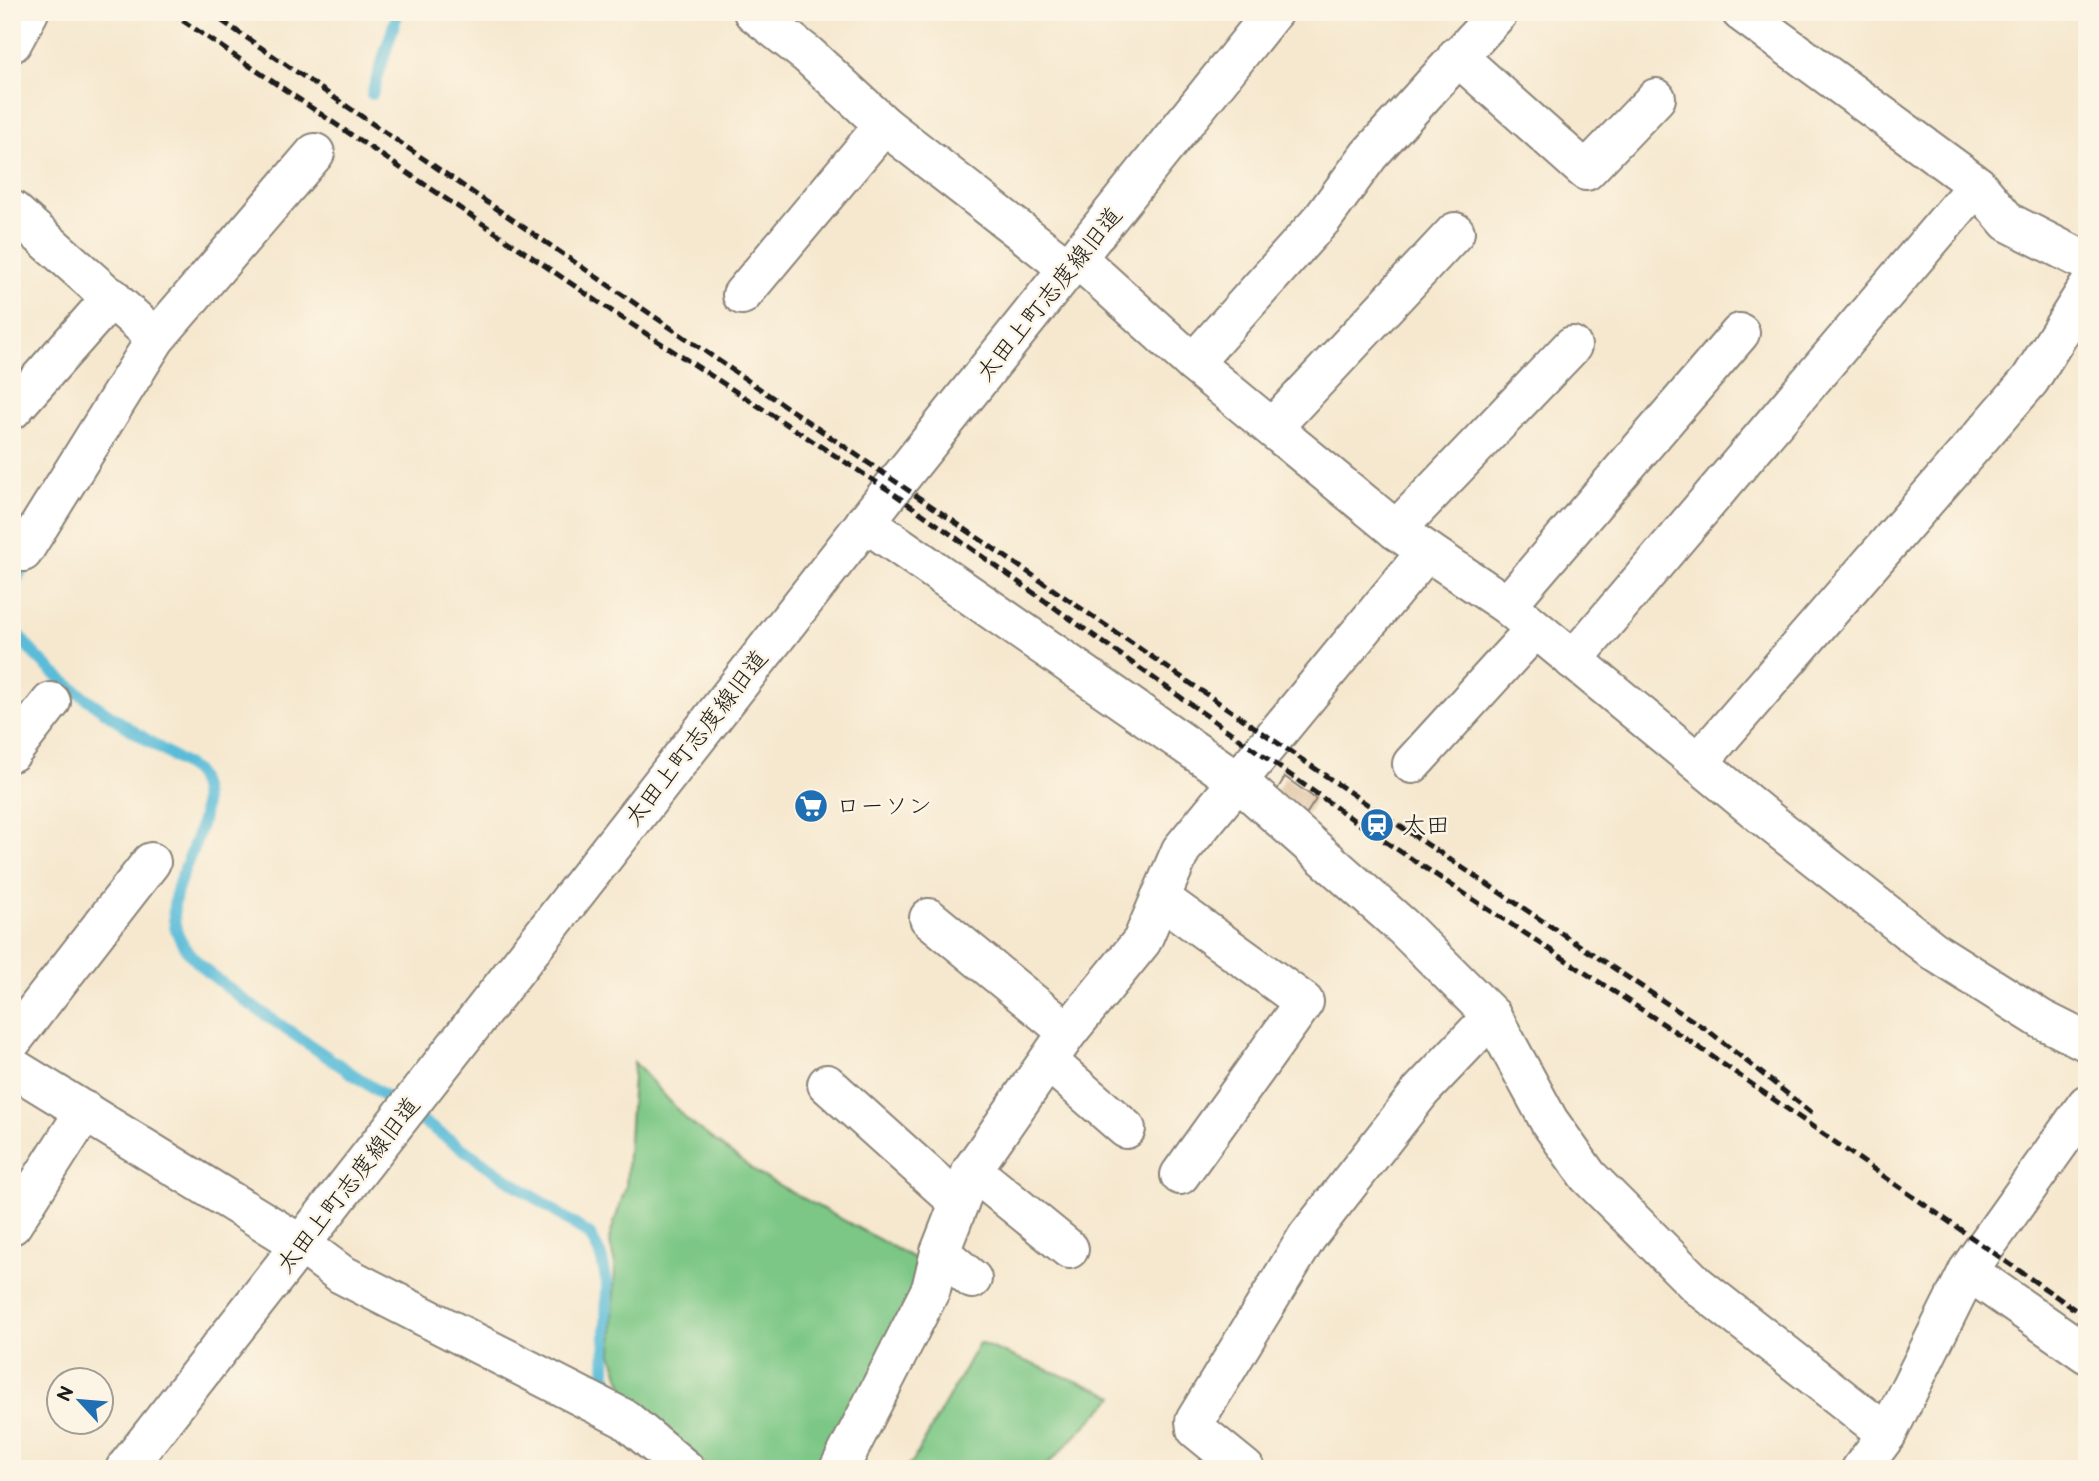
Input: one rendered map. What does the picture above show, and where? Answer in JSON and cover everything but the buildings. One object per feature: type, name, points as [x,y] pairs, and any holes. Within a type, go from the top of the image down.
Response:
[{"type":"street","points":[[12,43],[29,12]]},
{"type":"street","points":[[753,12],[808,55],[884,125],[1073,264],[1412,541],[1521,617],[1769,821],[1935,952],[2041,1019],[2087,1042]]},
{"type":"street","name":"太田上町志度線旧道","points":[[125,1469],[865,522],[1273,12]]},
{"type":"street","points":[[1194,363],[1323,218],[1369,155],[1457,55],[1499,12]]},
{"type":"street","points":[[1741,12],[1977,185],[2008,222],[2087,262]]},
{"type":"street","points":[[1457,55],[1586,171],[1656,98]]},
{"type":"street","points":[[742,295],[884,125]]},
{"type":"street","points":[[23,552],[156,338],[315,152]]},
{"type":"street","points":[[1573,660],[1977,185]]},
{"type":"street","points":[[12,210],[156,338]]},
{"type":"street","points":[[1273,427],[1455,232]]},
{"type":"street","points":[[1699,762],[2030,380],[2087,289]]},
{"type":"street","points":[[12,410],[112,297]]},
{"type":"street","points":[[1412,764],[1521,617],[1740,333]]},
{"type":"street","points":[[839,1469],[931,1289],[940,1252],[966,1186],[1059,1047],[1142,941],[1181,850],[1238,781],[1412,541],[1572,346]]},
{"type":"street","points":[[865,522],[1238,781],[1403,927],[1492,1016],[1549,1121],[1588,1176],[1697,1285],[1887,1434]]},
{"type":"street","points":[[12,752],[51,702]]},
{"type":"street","points":[[12,1041],[150,862]]},
{"type":"street","points":[[1160,898],[1304,1002],[1180,1175]]},
{"type":"street","points":[[929,918],[1059,1047],[1126,1129]]},
{"type":"street","points":[[1245,1469],[1196,1429],[1195,1421],[1307,1237],[1421,1091],[1492,1016]]},
{"type":"street","points":[[12,1067],[302,1245],[341,1274],[625,1419],[685,1469]]},
{"type":"street","points":[[827,1084],[966,1186],[1069,1249]]},
{"type":"street","points":[[1861,1469],[1887,1434],[1968,1271],[2087,1104]]},
{"type":"street","points":[[12,1225],[85,1111]]},
{"type":"street","points":[[940,1252],[972,1279]]},
{"type":"street","points":[[1968,1271],[2087,1354]]},
{"type":"green space","points":[[634,1062],[687,1120],[760,1175],[928,1266],[832,1469],[709,1469],[627,1399],[612,1354],[615,1265],[609,1239],[626,1186]]},
{"type":"green space","points":[[979,1343],[1115,1396],[1043,1469],[902,1469],[913,1461]]},
{"type":"waterway","points":[[372,94],[398,12]]},
{"type":"waterway","points":[[12,587],[29,557]]},
{"type":"waterway","points":[[12,624],[45,665],[68,685],[195,771],[203,792],[203,812],[199,833],[176,892],[174,912],[182,943],[197,962],[245,1001],[590,1235],[601,1256],[607,1283],[605,1373],[622,1406]]},
{"type":"railway","points":[[170,12],[625,320],[890,491],[1372,833],[1700,1048],[2087,1318]]},
{"type":"railway","points":[[209,12],[1383,815],[1710,1032],[1814,1115]]},
{"type":"place","name":"ローソン","points":[[811,806]]},
{"type":"place","name":"太田","points":[[1377,825]]}]
